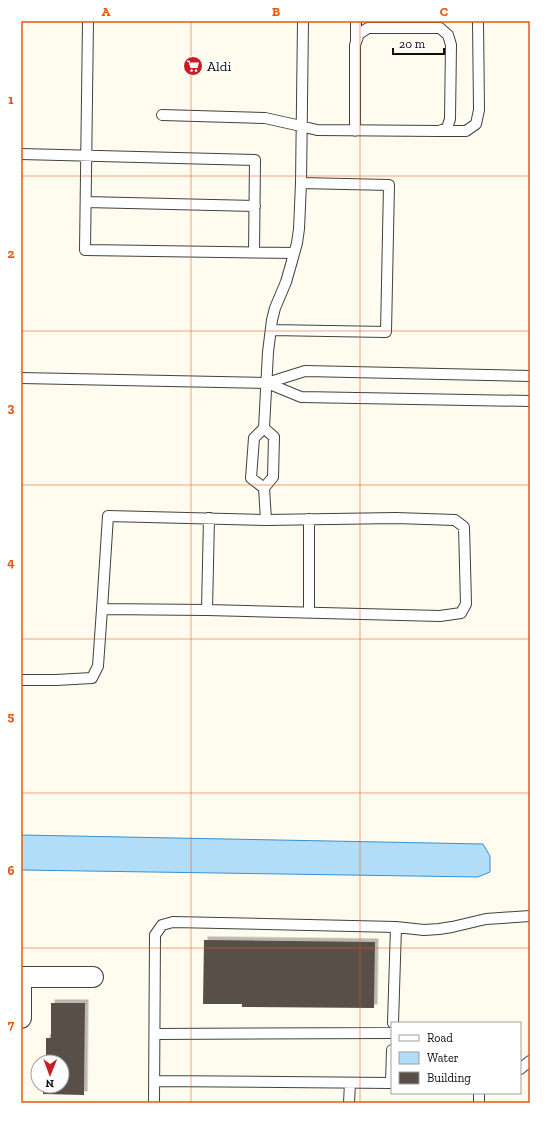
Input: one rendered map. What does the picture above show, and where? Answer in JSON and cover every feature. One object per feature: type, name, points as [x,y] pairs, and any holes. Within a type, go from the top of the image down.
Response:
[{"type":"street","points":[[21,1018],[21,977],[93,978]]},
{"type":"lane","points":[[88,21],[84,250],[294,253]]},
{"type":"lane","points":[[264,488],[252,478],[254,438],[264,428],[268,352],[271,330],[275,308],[286,282],[299,229],[303,21]]},
{"type":"lane","points":[[355,131],[356,21]]},
{"type":"lane","points":[[162,115],[265,118],[317,130],[466,131],[476,124],[479,110],[478,21]]},
{"type":"lane","points":[[356,44],[359,34],[368,28],[440,28],[448,35],[451,45],[450,119],[447,128],[439,131]]},
{"type":"lane","points":[[21,154],[256,160],[254,252]]},
{"type":"lane","points":[[271,330],[386,332],[389,185],[301,183]]},
{"type":"lane","points":[[86,202],[255,206]]},
{"type":"lane","points":[[21,378],[267,383],[305,372],[530,376]]},
{"type":"lane","points":[[267,383],[301,397],[530,401]]},
{"type":"lane","points":[[264,428],[274,437],[274,477],[264,488],[266,520]]},
{"type":"lane","points":[[21,680],[92,678],[98,666],[108,516],[266,520],[396,518],[455,520],[464,527],[466,604],[461,613],[440,616],[309,612],[102,609]]},
{"type":"lane","points":[[207,610],[209,518]]},
{"type":"lane","points":[[309,519],[309,612]]},
{"type":"lane","points":[[154,1103],[156,935],[162,926],[173,922],[396,927],[424,930],[452,927],[486,919],[530,916]]},
{"type":"lane","points":[[393,1022],[396,927]]},
{"type":"lane","points":[[155,1034],[391,1033]]},
{"type":"lane","points":[[521,1068],[530,1061]]},
{"type":"lane","points":[[154,1081],[391,1083]]},
{"type":"lane","points":[[350,1083],[350,1103]]},
{"type":"water","points":[[21,835],[483,844],[490,856],[490,872],[478,877],[21,870]]},
{"type":"building","points":[[204,940],[375,942],[374,1008],[242,1007],[242,1004],[203,1004]]},
{"type":"building","points":[[51,1003],[85,1003],[84,1095],[43,1094],[70,1094],[70,1054],[46,1054],[46,1038],[51,1038]]},
{"type":"place","name":"Aldi","points":[[193,66]]}]
